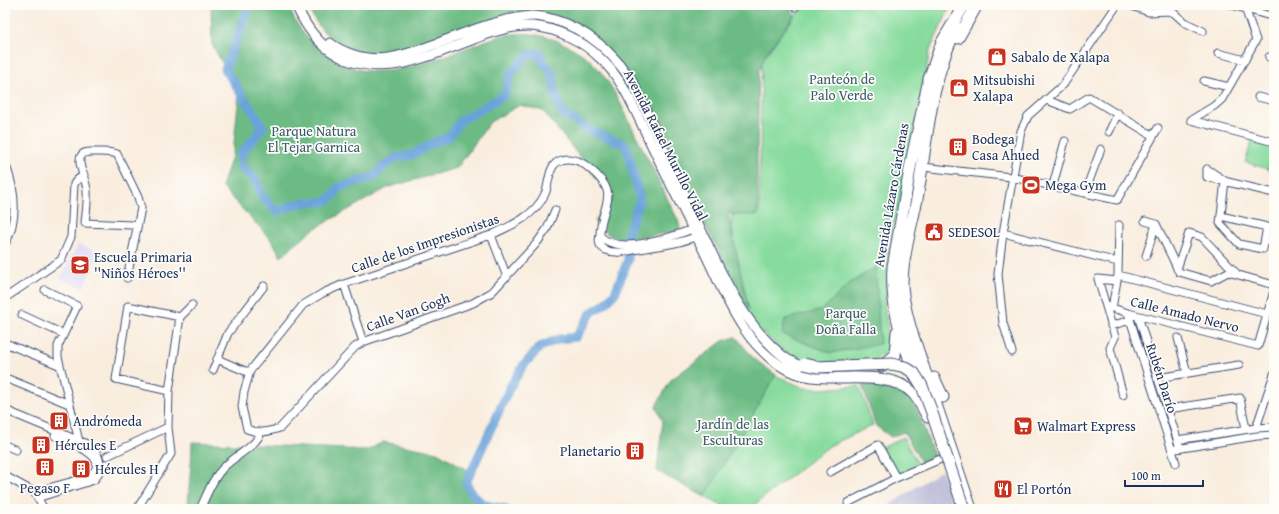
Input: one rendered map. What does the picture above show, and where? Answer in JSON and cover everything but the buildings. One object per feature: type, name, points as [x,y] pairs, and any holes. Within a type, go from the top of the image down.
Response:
[{"type":"highway","points":[[942,42],[945,30],[956,5]]},
{"type":"highway","name":"Avenida Lázaro Cárdenas","points":[[959,509],[895,317],[891,282],[896,246],[929,79],[942,42],[964,5]]},
{"type":"highway","name":"Avenida Lázaro Cárdenas","points":[[970,5],[955,32],[944,58],[937,84],[923,167],[903,265],[902,283],[911,330],[971,509]]},
{"type":"highway","points":[[944,58],[952,48],[977,5]]},
{"type":"highway","points":[[791,362],[801,368],[822,372],[867,369],[884,366],[895,356],[897,350],[895,317]]},
{"type":"highway","points":[[911,330],[922,344],[943,397]]},
{"type":"highway","points":[[791,362],[817,367],[892,364],[905,367],[914,373],[922,386],[931,410],[964,509]]},
{"type":"highway","points":[[837,378],[864,378],[896,383],[914,394],[928,417]]},
{"type":"main road","name":"Avenida Rafael Murillo Vidal","points":[[296,5],[307,28],[329,50],[342,58],[369,66],[391,66],[411,62],[500,30],[532,26],[561,33],[578,41],[594,52],[610,67],[625,90],[698,231],[749,321],[767,343],[791,362]]},
{"type":"main road","name":"Avenida Rafael Murillo Vidal","points":[[302,5],[312,24],[333,46],[345,52],[369,58],[396,57],[489,24],[533,16],[568,24],[586,33],[604,46],[620,63],[633,83],[740,323],[757,346],[774,362],[790,372],[813,378],[837,378]]},
{"type":"street","points":[[1012,352],[1001,312],[998,274],[1011,177],[1024,123],[1034,110],[1063,85],[1117,5]]},
{"type":"street","points":[[1129,5],[1149,12],[1168,11],[1174,13],[1184,22],[1204,31]]},
{"type":"street","points":[[1232,5],[1244,7],[1274,17]]},
{"type":"street","points":[[1244,7],[1256,40],[1222,99],[1214,106],[1191,120],[1274,142]]},
{"type":"street","points":[[1218,53],[1245,60]]},
{"type":"street","points":[[1204,81],[1229,87]]},
{"type":"street","points":[[1047,100],[1070,109],[1089,97],[1118,113],[1153,136]]},
{"type":"street","points":[[1258,97],[1274,101]]},
{"type":"street","points":[[1109,132],[1118,113]]},
{"type":"street","points":[[923,167],[1011,177],[1117,200],[1158,128]]},
{"type":"street","points":[[1053,185],[1064,142]]},
{"type":"street","points":[[1085,192],[1101,149]]},
{"type":"street","points":[[127,278],[140,203],[117,154],[88,151],[83,153],[80,158],[79,165],[84,175],[87,191],[85,223],[136,224]]},
{"type":"street","name":"Calle de los Impresionistas","points":[[247,429],[242,407],[244,392],[250,372],[303,305],[322,293],[344,284],[491,235],[514,225],[530,214],[545,194],[552,168],[559,161],[569,158],[586,165],[597,174],[605,184],[608,194],[608,205],[600,227],[599,243],[603,249],[611,252],[671,240],[698,231]]},
{"type":"street","points":[[5,163],[13,188],[16,211],[12,231],[5,244]]},
{"type":"street","points":[[5,298],[61,260],[71,237],[74,184],[84,175]]},
{"type":"street","points":[[1221,216],[1267,227],[1262,249],[1239,244],[1220,223],[1225,181],[1274,193]]},
{"type":"street","name":"Calle Van Gogh","points":[[247,429],[261,432],[280,428],[343,358],[363,342],[474,303],[492,292],[536,244],[547,229],[555,210]]},
{"type":"street","points":[[1145,221],[1156,224],[1179,272],[1211,281],[1228,272],[1236,273],[1274,285]]},
{"type":"street","points":[[1146,256],[1156,224]]},
{"type":"street","points":[[1109,307],[1118,278],[1119,225]]},
{"type":"street","points":[[1003,233],[1118,262]]},
{"type":"street","points":[[1177,269],[1189,233],[1202,237],[1236,273]]},
{"type":"street","points":[[491,235],[507,277]]},
{"type":"street","points":[[1124,394],[1110,348],[1115,337],[1111,326],[1109,307],[1098,279],[1118,278],[1267,314],[1274,291]]},
{"type":"street","points":[[344,284],[363,342]]},
{"type":"street","points":[[213,370],[228,333],[264,286]]},
{"type":"street","points":[[45,290],[77,306],[58,346],[58,365],[78,443]]},
{"type":"street","points":[[137,509],[171,454],[168,427],[169,391],[180,316],[192,305]]},
{"type":"street","points":[[169,391],[116,379],[128,306],[180,316]]},
{"type":"street","name":"Calle Amado Nervo","points":[[1109,307],[1129,317],[1138,316],[1258,346],[1267,314]]},
{"type":"street","points":[[22,315],[63,334]]},
{"type":"street","name":"Rubén Darío","points":[[1138,316],[1180,448]]},
{"type":"street","points":[[1111,326],[1129,317]]},
{"type":"street","name":"Rubén Darío","points":[[1129,317],[1176,463]]},
{"type":"street","points":[[1178,338],[1187,373]]},
{"type":"street","points":[[5,343],[58,365]]},
{"type":"street","points":[[217,359],[245,372],[250,372]]},
{"type":"street","points":[[1158,378],[1239,365]]},
{"type":"street","points":[[1256,428],[1274,374]]},
{"type":"street","points":[[8,379],[69,404]]},
{"type":"street","points":[[1168,409],[1240,398],[1246,429]]},
{"type":"street","points":[[5,410],[78,443],[92,455],[96,468],[93,474],[36,495]]},
{"type":"street","points":[[5,415],[78,443]]},
{"type":"street","points":[[107,456],[168,427]]},
{"type":"street","points":[[1177,440],[1246,429],[1274,427]]},
{"type":"street","points":[[200,509],[214,479],[222,468],[234,456],[258,440],[261,432]]},
{"type":"street","points":[[1172,450],[1256,436],[1274,435]]},
{"type":"street","points":[[5,445],[16,450]]},
{"type":"street","points":[[830,472],[878,445],[896,478]]},
{"type":"street","points":[[848,503],[896,478],[943,458]]},
{"type":"street","points":[[5,476],[36,495],[44,509]]},
{"type":"shaded area","name":"Escuela Primaria ''Niños Héroes''","points":[[78,244],[100,252],[83,288],[60,279]]},
{"type":"shaded area","points":[[942,470],[954,509],[883,509]]},
{"type":"green space","name":"Parque Natura El Tejar Garnica","points":[[211,5],[288,5],[295,21],[305,35],[324,53],[348,66],[366,71],[402,69],[437,59],[492,38],[508,35],[522,33],[539,35],[556,40],[579,52],[590,60],[607,80],[621,104],[678,220],[680,227],[677,232],[623,239],[610,236],[595,222],[610,195],[543,111],[520,105],[490,122],[457,168],[389,187],[314,229],[281,257],[273,242],[222,187],[233,153],[239,94],[212,44]]},
{"type":"green space","points":[[307,5],[788,5],[795,15],[766,53],[759,71],[757,160],[758,215],[728,214],[749,310],[644,107],[607,48],[545,15],[414,48],[393,52],[372,53],[353,49],[335,41],[320,27]]},
{"type":"green space","name":"Panteón de Palo Verde","points":[[803,5],[951,5],[930,50],[901,198],[889,242],[887,294],[884,302],[890,345],[886,353],[872,361],[815,363],[789,355],[780,349],[756,326],[740,299],[731,216],[759,212],[762,60]]},
{"type":"green space","points":[[1253,137],[1274,143],[1274,171],[1245,162]]},
{"type":"green space","name":"Parque Doña Falla","points":[[876,267],[880,344],[831,353],[782,334],[785,319],[822,310],[850,283]]},
{"type":"green space","name":"Jardín de las Esculturas","points":[[736,337],[753,358],[772,374],[804,388],[820,389],[859,386],[873,425],[829,446],[749,509],[728,509],[657,471],[663,421],[656,406],[671,380],[723,341]]},
{"type":"green space","points":[[736,337],[753,358],[776,375],[705,497],[657,471],[663,421],[656,406],[671,380],[723,341]]},
{"type":"green space","points":[[887,384],[904,388],[916,407],[934,456],[923,466],[904,432],[891,437],[876,426],[862,385]]},
{"type":"green space","points":[[903,437],[919,466],[896,475],[882,448]]},
{"type":"green space","points":[[192,442],[368,450],[383,442],[437,452],[468,470],[472,498],[486,509],[188,509]]},
{"type":"waterway","points":[[250,5],[225,69],[263,127],[241,154],[241,167],[255,179],[262,196],[277,212],[292,205],[323,202],[331,198],[339,187],[374,177],[383,167],[396,158],[412,155],[431,144],[450,136],[460,121],[505,94],[510,75],[528,55],[539,53],[542,60],[552,73],[555,93],[563,114],[589,130],[626,145],[640,200],[628,233],[628,260],[615,293],[605,304],[592,312],[576,337],[559,339],[540,347],[523,366],[510,387],[466,483],[473,495],[481,502],[505,509]]},
{"type":"place","name":"Sabalo de Xalapa","points":[[997,57]]},
{"type":"place","name":"Mitsubishi Xalapa","points":[[959,88]]},
{"type":"place","name":"Bodega Casa Ahued","points":[[958,147]]},
{"type":"place","name":"Mega Gym","points":[[1031,185]]},
{"type":"place","name":"SEDESOL","points":[[934,232]]},
{"type":"place","name":"Escuela Primaria ''Niños Héroes''","points":[[80,265]]},
{"type":"place","name":"Andrómeda","points":[[59,421]]},
{"type":"place","name":"Walmart Express","points":[[1023,426]]},
{"type":"place","name":"Hércules E","points":[[41,445]]},
{"type":"place","name":"Planetario","points":[[635,451]]},
{"type":"place","name":"Pegaso F","points":[[45,467]]},
{"type":"place","name":"Hércules H","points":[[81,469]]},
{"type":"place","name":"El Portón","points":[[1003,489]]}]
